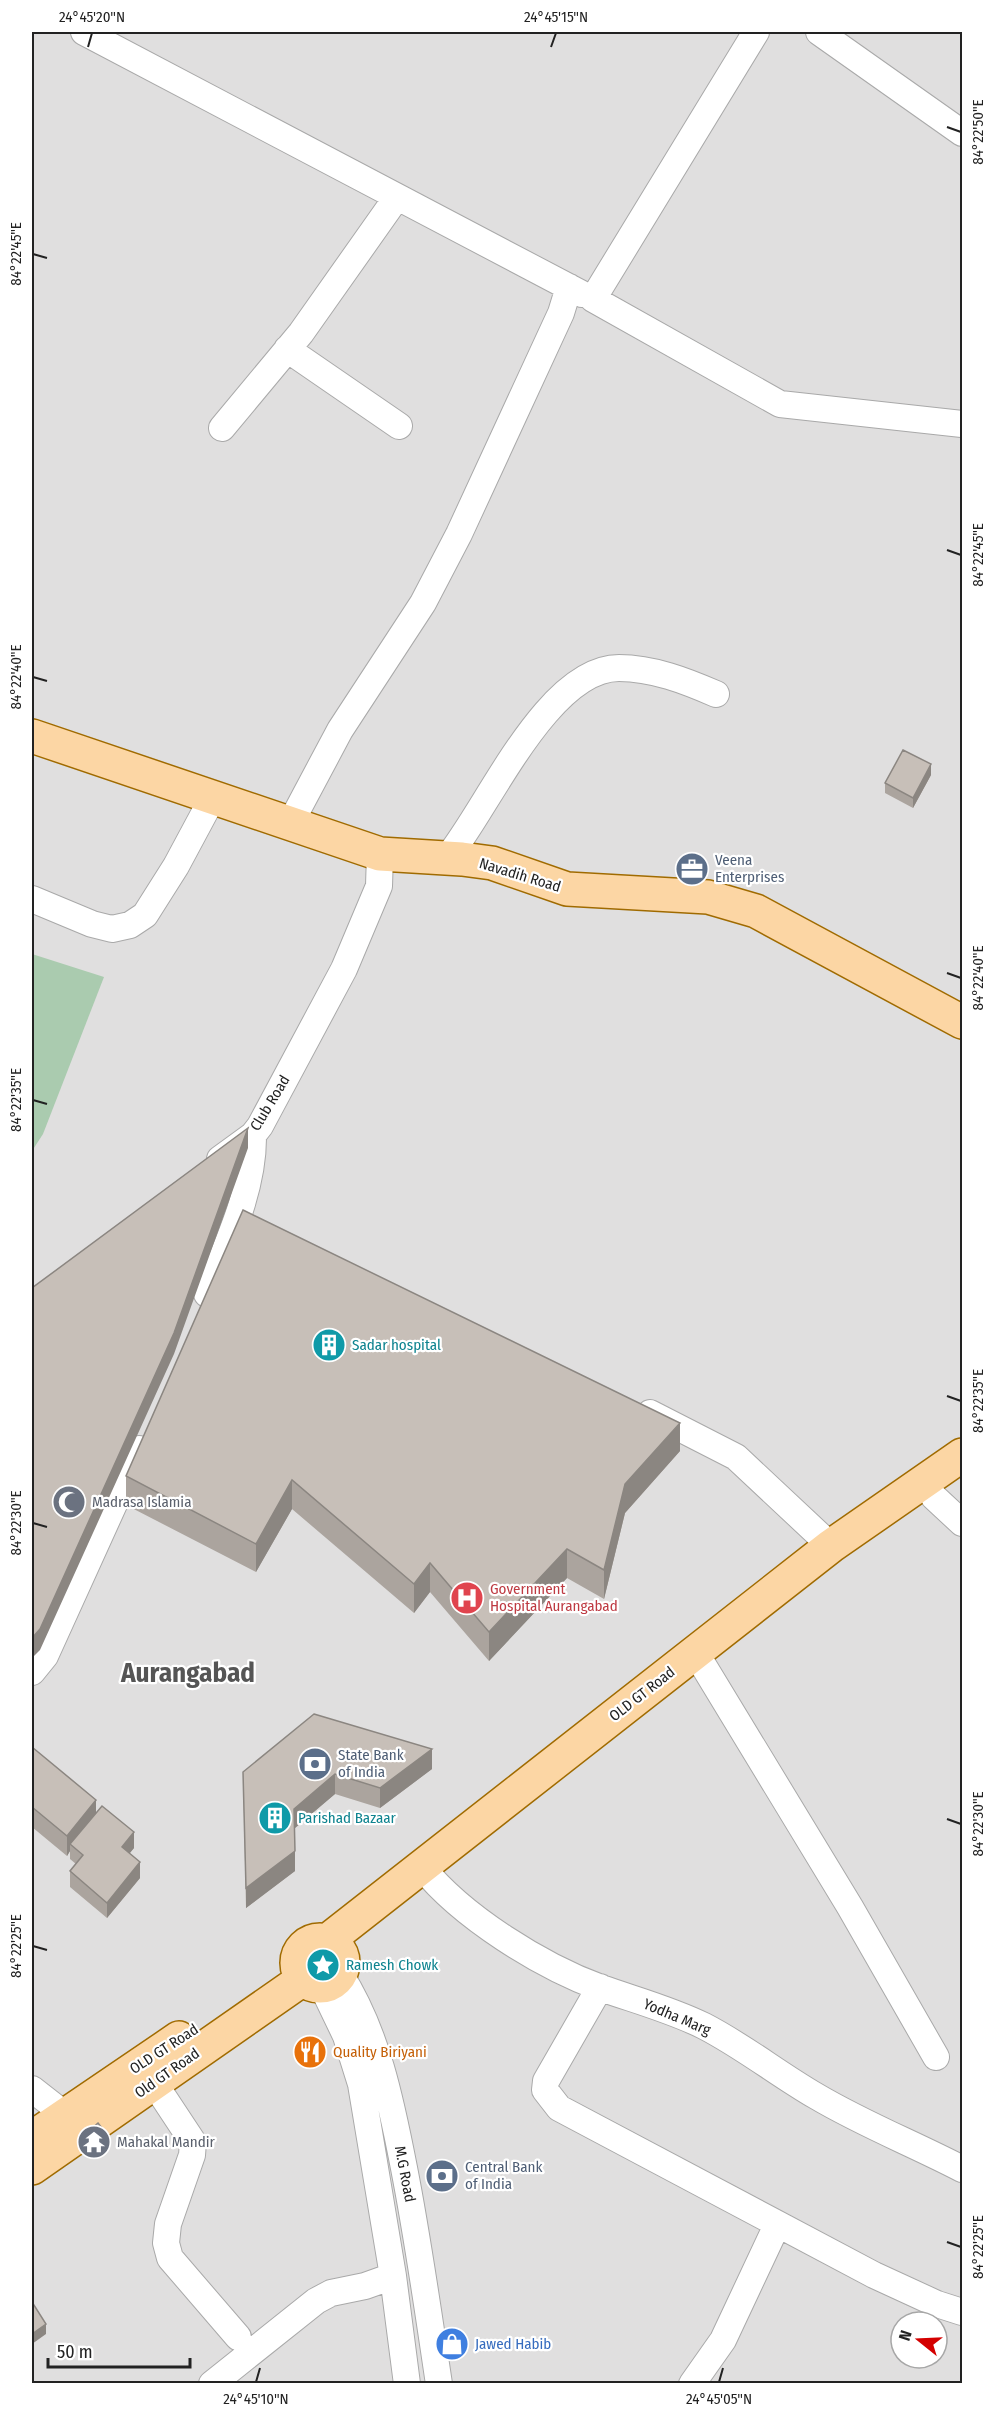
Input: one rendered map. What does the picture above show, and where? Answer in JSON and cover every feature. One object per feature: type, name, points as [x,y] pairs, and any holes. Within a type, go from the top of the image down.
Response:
[{"type":"main road","name":"Navadih Road","points":[[32,736],[380,854],[492,863],[567,889],[708,897],[756,911],[963,1022]]},
{"type":"main road","name":"OLD GT Road","points":[[32,2138],[64,2114],[322,1966],[426,1871],[831,1546],[963,1455]]},
{"type":"main road","name":"OLD GT Road","points":[[426,1871],[864,1545],[963,1477]]},
{"type":"main road","name":"Old GT Road","points":[[32,2168],[322,1966]]},
{"type":"street","points":[[84,32],[593,299],[780,404],[963,424]]},
{"type":"street","points":[[593,299],[756,32]]},
{"type":"street","points":[[819,32],[963,133]]},
{"type":"street","points":[[222,428],[287,349],[397,197]]},
{"type":"street","points":[[290,824],[340,730],[423,603],[459,534],[561,314],[569,287]]},
{"type":"street","points":[[287,349],[399,426]]},
{"type":"street","points":[[447,858],[463,838],[512,755],[539,721],[566,693],[593,674],[617,668],[642,670],[683,680],[716,694]]},
{"type":"street","points":[[32,898],[92,924],[112,929],[130,925],[145,915],[176,866],[213,797]]},
{"type":"street","name":"Club Road","points":[[205,1170],[253,1135],[260,1126],[344,969],[379,886],[380,854]]},
{"type":"street","points":[[196,1321],[250,1218],[253,1135]]},
{"type":"street","points":[[630,1402],[736,1457],[831,1546]]},
{"type":"street","points":[[32,1672],[45,1656],[71,1572],[149,1428]]},
{"type":"street","points":[[934,1497],[963,1523]]},
{"type":"street","points":[[703,1665],[850,1907],[936,2057]]},
{"type":"street","name":"Yodha Marg","points":[[426,1871],[460,1906],[553,1966],[600,1987],[704,2026],[825,2102],[963,2169]]},
{"type":"street","name":"M.G Road","points":[[322,1966],[361,2084],[393,2276],[407,2384]]},
{"type":"street","name":"M.G Road","points":[[322,1966],[356,1999],[385,2082],[416,2229],[439,2384]]},
{"type":"street","points":[[600,1987],[546,2081],[545,2090],[559,2108],[884,2280],[937,2304],[963,2312]]},
{"type":"street","points":[[153,2083],[193,2142],[192,2156],[168,2224],[166,2243],[170,2258],[238,2337]]},
{"type":"street","points":[[32,2089],[64,2114]]},
{"type":"street","points":[[692,2384],[723,2340],[777,2225]]},
{"type":"street","points":[[212,2384],[316,2301],[331,2293],[365,2286],[393,2276]]},
{"type":"shaded area","name":"Aurangabad","points":[[32,32],[962,32],[962,2383],[32,2384]]},
{"type":"green space","points":[[32,954],[104,977],[43,1134],[32,1151]]},
{"type":"building","points":[[903,750],[931,764],[913,798],[885,783]]},
{"type":"building","name":"Madrasa Islamia","points":[[248,1128],[174,1333],[40,1629],[32,1638],[32,1288]]},
{"type":"building","name":"Sadar hospital","points":[[243,1210],[680,1423],[625,1484],[604,1570],[567,1549],[489,1632],[430,1563],[414,1584],[292,1480],[256,1544],[126,1476]]},
{"type":"building","name":"Parishad Bazaar","points":[[314,1714],[432,1749],[380,1788],[335,1774],[294,1809],[295,1851],[246,1888],[243,1772]]},
{"type":"building","points":[[32,1747],[96,1800],[67,1836],[32,1807]]},
{"type":"building","points":[[102,1806],[134,1832],[122,1847],[140,1862],[107,1903],[70,1871],[83,1855],[70,1844]]},
{"type":"building","points":[[314,2040],[319,2051],[305,2057],[302,2042]]},
{"type":"building","name":"Mahakal Mandir","points":[[98,2123],[108,2136],[90,2151],[80,2138]]},
{"type":"building","points":[[32,2302],[46,2324],[32,2334]]},
{"type":"place","name":"Veena Enterprises","points":[[692,869]]},
{"type":"place","name":"Sadar hospital","points":[[329,1345]]},
{"type":"place","name":"Madrasa Islamia","points":[[69,1502]]},
{"type":"place","name":"Government Hospital Aurangabad","points":[[467,1598]]},
{"type":"place","name":"State Bank of India","points":[[315,1764]]},
{"type":"place","name":"Parishad Bazaar","points":[[275,1818]]},
{"type":"place","name":"Ramesh Chowk","points":[[323,1965]]},
{"type":"place","name":"Quality Biriyani","points":[[310,2052]]},
{"type":"place","name":"Mahakal Mandir","points":[[94,2142]]},
{"type":"place","name":"Central Bank of India","points":[[442,2176]]},
{"type":"place","name":"Jawed Habib","points":[[452,2344]]},
{"type":"district","name":"Aurangabad","points":[[188,1673]]}]
